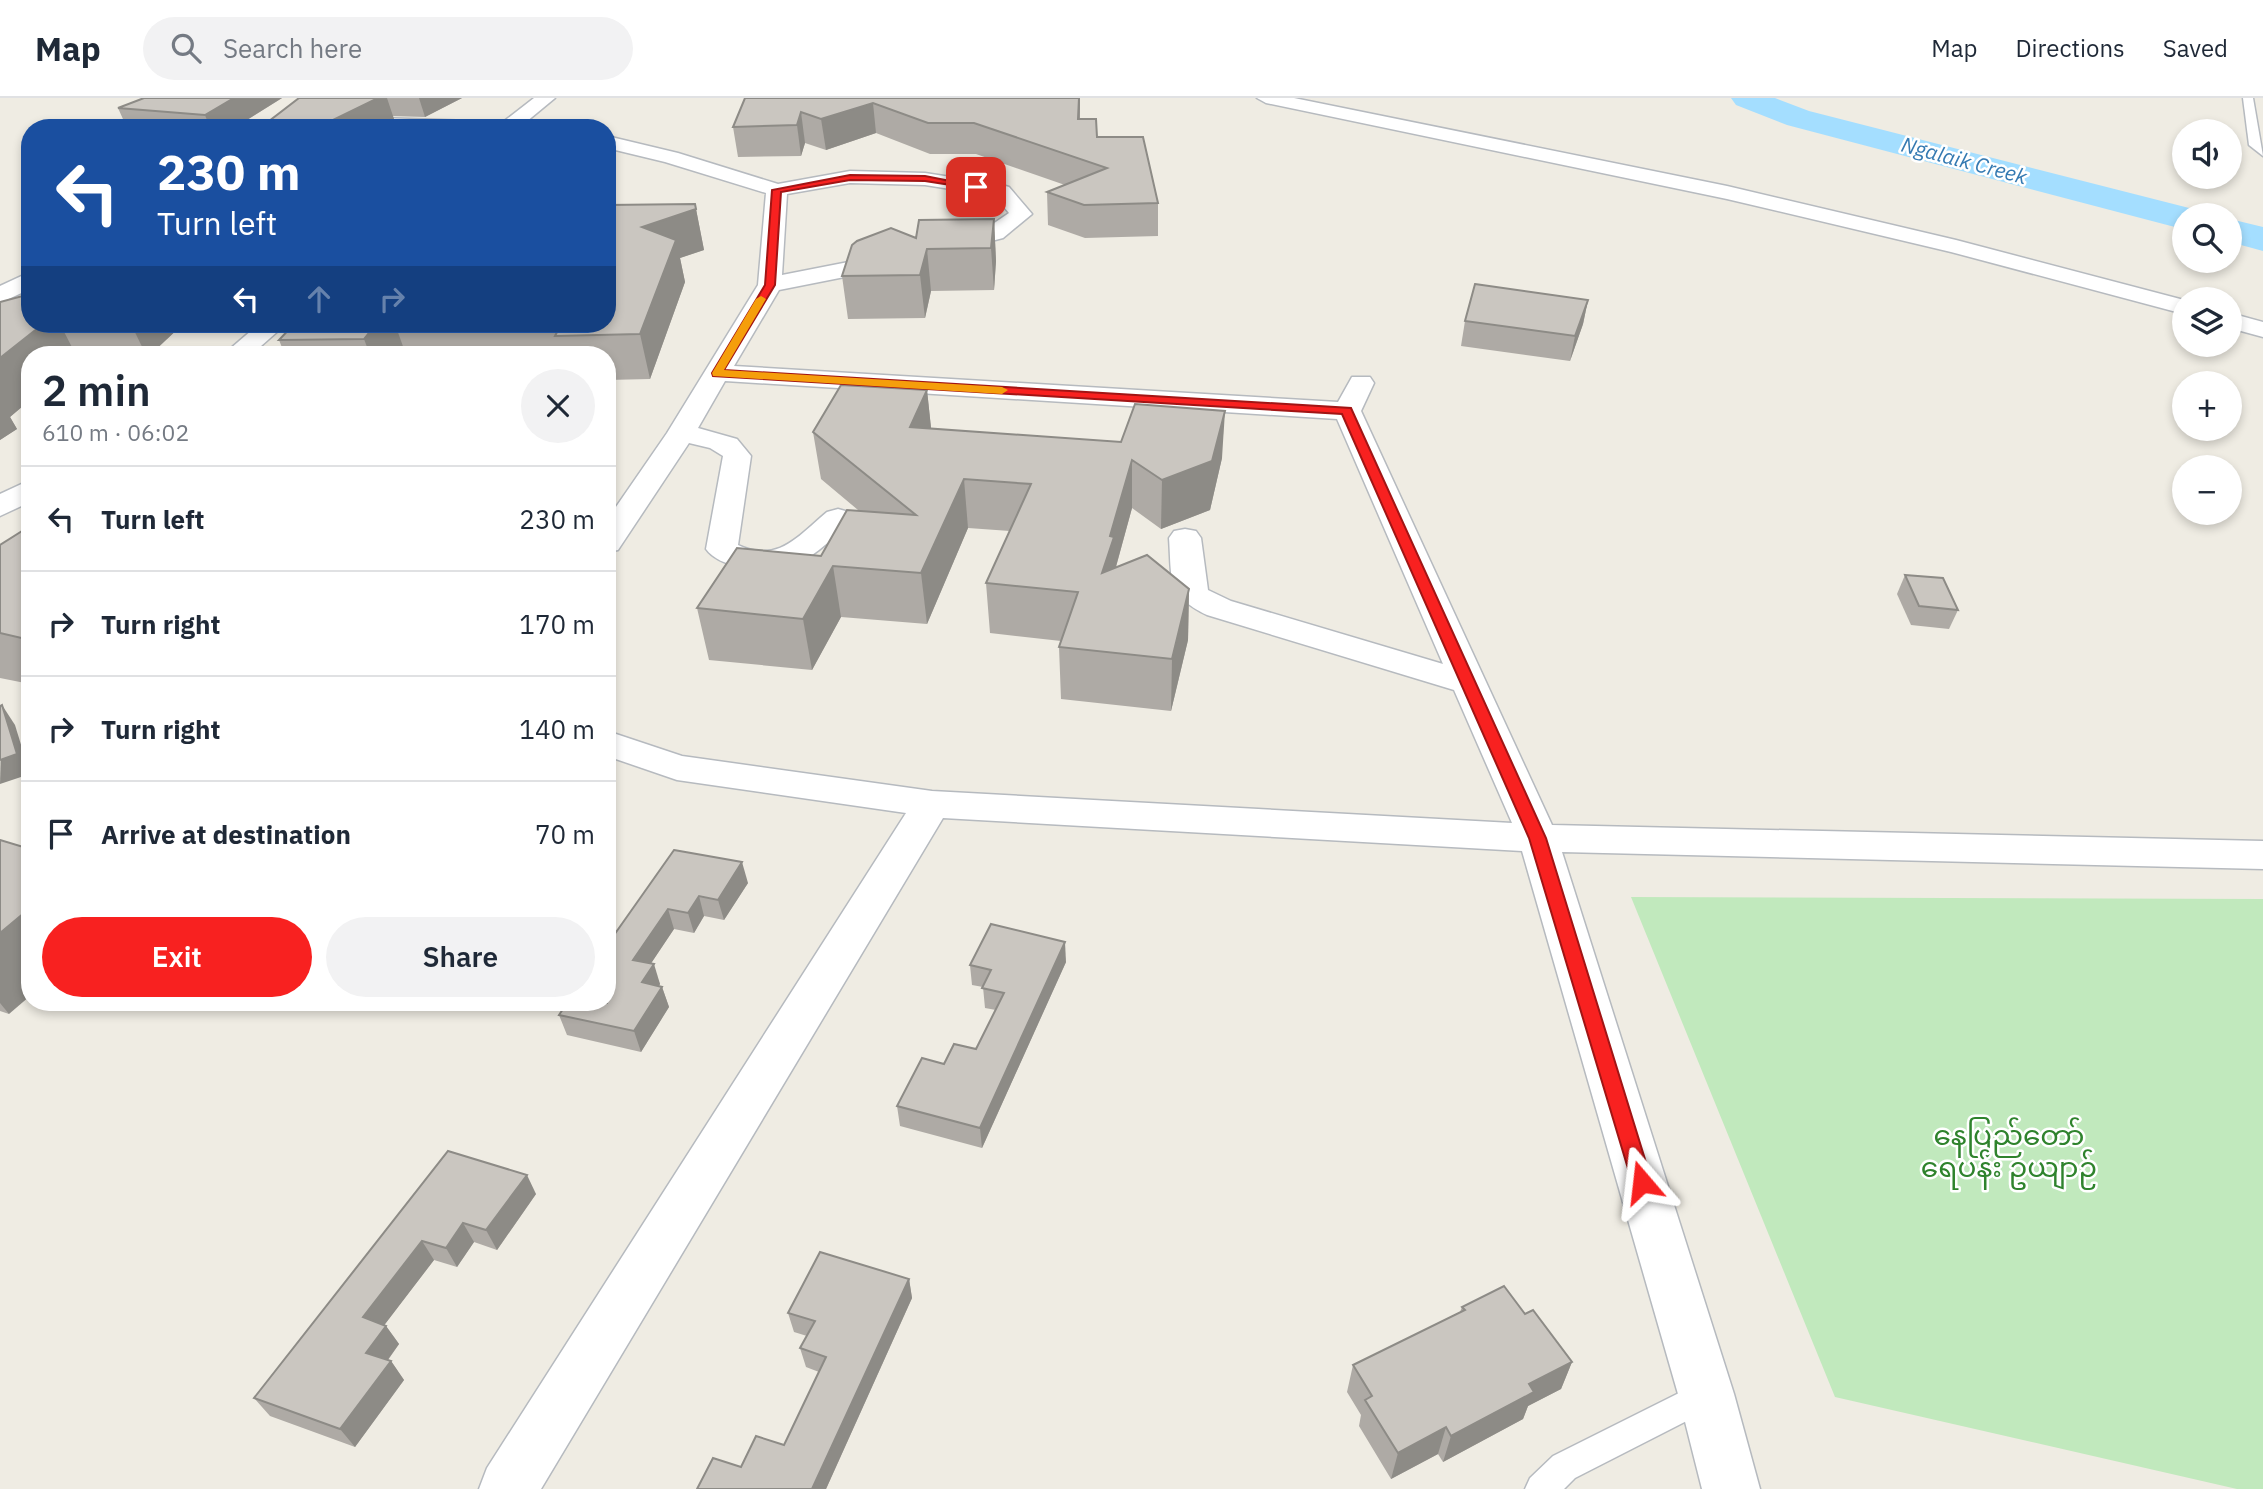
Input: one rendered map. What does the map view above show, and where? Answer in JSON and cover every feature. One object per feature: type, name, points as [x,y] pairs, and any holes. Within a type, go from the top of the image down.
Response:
[{"type":"street","points":[[524,119],[546,98]]},
{"type":"street","points":[[1266,98],[1506,144],[1922,239],[2172,304]]},
{"type":"street","points":[[616,144],[671,157],[777,190],[850,177],[925,179],[1002,191],[1021,214],[995,233],[880,263],[770,285]]},
{"type":"street","points":[[616,530],[681,433],[770,285],[777,190]]},
{"type":"street","points":[[0,296],[21,284]]},
{"type":"street","points":[[2242,324],[2263,330]]},
{"type":"street","points":[[247,346],[263,333]]},
{"type":"street","points":[[717,373],[1354,397],[1466,682],[1538,838],[1706,1394],[1731,1489]]},
{"type":"street","points":[[681,433],[722,442],[732,447],[737,456],[722,549],[740,559],[764,565],[791,556],[838,518]]},
{"type":"street","points":[[0,506],[21,494]]},
{"type":"street","points":[[1185,538],[1189,589],[1196,597],[1231,611],[1466,682]]},
{"type":"street","points":[[616,746],[677,768],[932,804],[1538,838],[2263,855]]},
{"type":"street","points":[[508,1489],[932,804]]},
{"type":"lane","points":[[2248,98],[2255,145],[2263,153]]},
{"type":"lane","points":[[1541,1489],[1563,1467],[1706,1394]]},
{"type":"green space","name":"နေပြည်တော် ရေပန်း ဥယျာဉ်","points":[[1631,897],[2263,899],[2263,1489],[2237,1489],[1835,1397]]},
{"type":"building","points":[[144,98],[234,98],[205,115],[118,108]]},
{"type":"building","points":[[299,98],[378,98],[335,119],[272,119]]},
{"type":"building","points":[[745,98],[1079,98],[1078,119],[1096,119],[1097,137],[1143,137],[1158,203],[1084,205],[1047,192],[1107,168],[974,123],[928,123],[873,103],[821,119],[801,112],[797,125],[733,127]]},
{"type":"building","points":[[695,204],[696,209],[642,227],[676,240],[640,334],[555,336],[556,333],[616,333],[616,205]]},
{"type":"building","points":[[994,219],[991,248],[927,249],[920,275],[842,276],[852,245],[891,228],[916,238],[919,220]]},
{"type":"building","points":[[1475,284],[1588,300],[1575,336],[1465,321]]},
{"type":"building","points":[[21,296],[21,333],[32,333],[0,358],[0,302]]},
{"type":"building","points":[[286,333],[369,333],[364,339],[279,340]]},
{"type":"building","points":[[841,385],[927,390],[910,427],[1121,442],[1135,404],[1225,411],[1212,461],[1162,480],[1132,460],[1110,536],[1114,537],[1102,573],[1147,555],[1189,589],[1172,659],[1059,647],[1078,592],[986,583],[1031,484],[964,479],[921,573],[833,566],[803,619],[697,608],[737,548],[821,556],[847,510],[916,515],[813,432]]},
{"type":"building","points":[[21,532],[21,638],[0,633],[0,545]]},
{"type":"building","points":[[1905,575],[1943,578],[1958,610],[1919,606]]},
{"type":"building","points":[[2,705],[17,754],[0,760],[0,706]]},
{"type":"building","points":[[0,840],[21,846],[21,916],[0,933]]},
{"type":"building","points":[[674,850],[742,862],[718,900],[699,896],[688,913],[668,909],[633,960],[654,964],[642,982],[662,987],[634,1031],[559,1015],[562,1011],[616,1011],[616,932]]},
{"type":"building","points":[[991,924],[1065,942],[980,1128],[897,1106],[922,1058],[944,1064],[954,1044],[976,1049],[1004,993],[982,988],[991,970],[970,965]]},
{"type":"building","points":[[448,1151],[527,1175],[486,1230],[463,1223],[446,1248],[422,1241],[363,1317],[386,1326],[366,1353],[391,1361],[340,1429],[254,1398]]},
{"type":"building","points":[[820,1252],[909,1279],[812,1489],[697,1489],[713,1458],[741,1467],[756,1436],[784,1445],[826,1357],[800,1348],[815,1321],[788,1313]]},
{"type":"building","points":[[1504,1286],[1525,1314],[1533,1310],[1572,1362],[1529,1384],[1534,1392],[1451,1436],[1446,1427],[1398,1453],[1365,1400],[1372,1396],[1353,1365],[1465,1310],[1462,1307]]},
{"type":"waterway","name":"Ngalaik Creek","points":[[1747,98],[1798,118],[2172,215]]},
{"type":"waterway","name":"Ngalaik Creek","points":[[2242,233],[2263,239]]},
{"type":"slow traffic","points":[[761,299],[717,373],[1002,390]]},
{"type":"route","points":[[976,187],[925,179],[850,177],[777,190],[770,285],[717,373],[1347,411],[1538,838],[1642,1182]]}]
